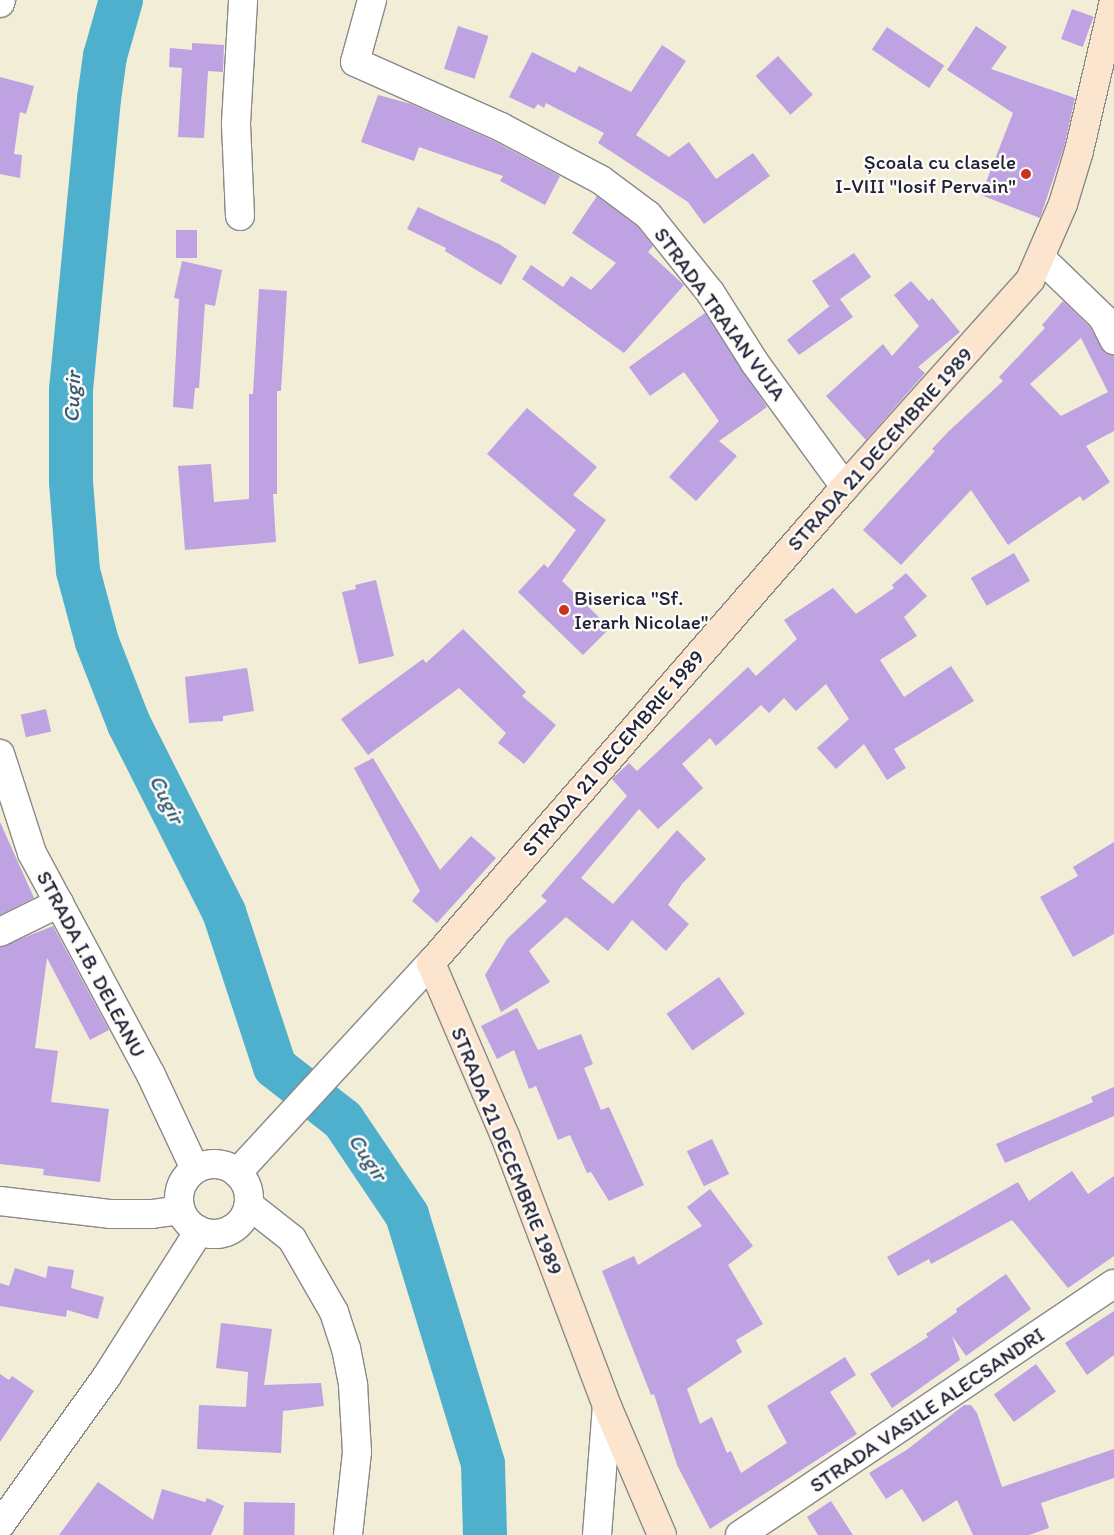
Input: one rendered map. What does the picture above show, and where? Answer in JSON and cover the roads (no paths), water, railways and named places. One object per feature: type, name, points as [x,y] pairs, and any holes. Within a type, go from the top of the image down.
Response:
[{"type":"main road","name":"STRADA 21 DECEMBRIE 1989","points":[[662,1535],[607,1406],[505,1136],[431,963],[845,487],[1012,303],[1042,259],[1079,151],[1114,0]]},
{"type":"street","points":[[240,216],[236,123],[244,0]]},
{"type":"street","name":"STRADA TRAIAN VUIA","points":[[372,0],[355,62],[501,127],[601,180],[648,215],[710,292],[755,363],[845,487]]},
{"type":"street","points":[[1042,259],[1103,318],[1114,340]]},
{"type":"street","name":"STRADA I.B. DELEANU","points":[[0,754],[32,853],[151,1075],[195,1169]]},
{"type":"street","points":[[0,932],[59,903]]},
{"type":"street","points":[[237,1173],[431,963]]},
{"type":"street","points":[[217,1164],[237,1173],[247,1187],[249,1205],[239,1224],[220,1234],[199,1231],[190,1226],[180,1210],[180,1187],[195,1169],[217,1164]]},
{"type":"street","points":[[0,1201],[111,1214],[152,1214],[180,1210]]},
{"type":"street","points":[[249,1205],[292,1238],[334,1312],[346,1348],[353,1385],[357,1452],[348,1535]]},
{"type":"street","points":[[0,1525],[107,1376],[199,1231]]},
{"type":"street","name":"STRADA VASILE ALECSANDRI","points":[[740,1535],[1114,1284]]},
{"type":"street","points":[[597,1535],[607,1406]]},
{"type":"waterway","name":"Cugir","points":[[121,0],[105,56],[99,99],[71,390],[71,482],[78,571],[97,642],[129,724],[224,912],[275,1067],[343,1120],[407,1215],[483,1464],[485,1535]]},
{"type":"place","name":"Școala cu clasele I-VIII \"Iosif Pervain\"","points":[[1026,174]]},
{"type":"place","name":"Biserica \"Sf. Ierarh Nicolae\"","points":[[564,610]]}]
